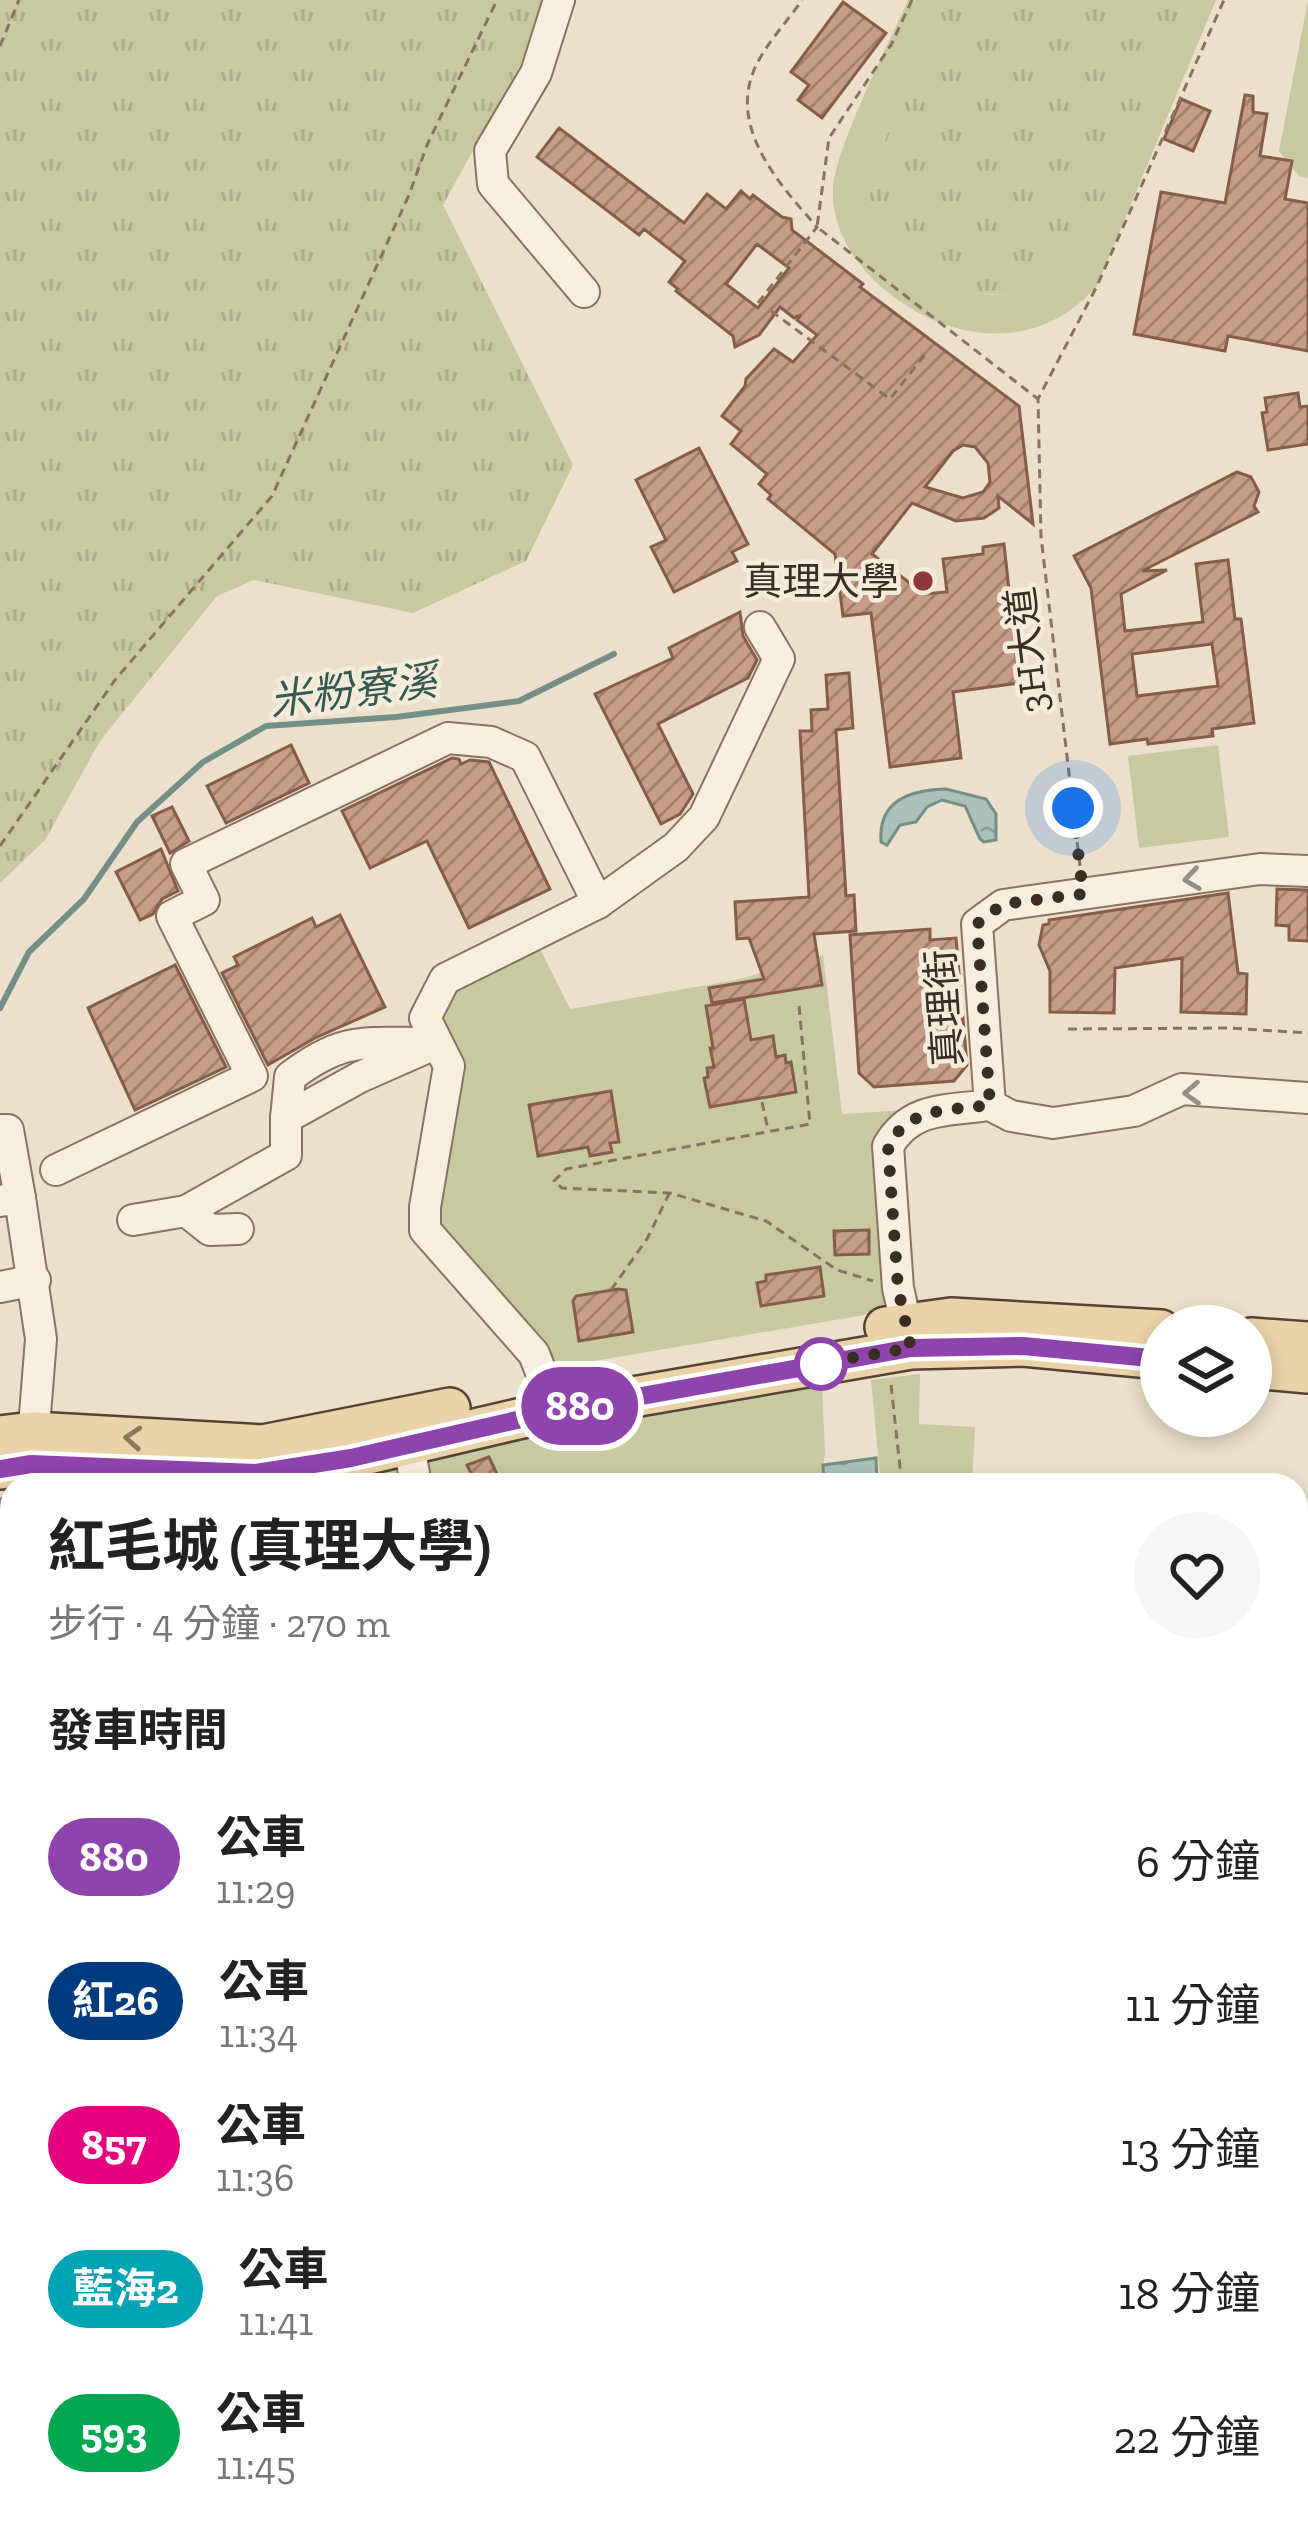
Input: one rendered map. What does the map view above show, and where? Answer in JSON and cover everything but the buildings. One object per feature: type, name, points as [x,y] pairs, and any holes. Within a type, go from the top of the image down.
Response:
[{"type":"main road","points":[[16,1450],[256,1473],[409,1444],[952,1318],[1140,1328]]},
{"type":"main road","points":[[16,1450],[262,1445],[546,1385],[902,1333],[1140,1357]]},
{"type":"main road","points":[[1272,1339],[1308,1342]]},
{"type":"main road","points":[[1272,1370],[1308,1373]]},
{"type":"street","points":[[559,0],[536,73],[490,151],[493,184],[584,292]]},
{"type":"street","points":[[546,1385],[534,1354],[425,1230],[449,1066],[424,1018],[446,979],[598,903],[676,848],[704,818],[779,659],[760,626]]},
{"type":"street","points":[[133,1220],[186,1211],[286,1155],[286,1118],[252,1076],[172,916],[204,900],[187,864],[448,738],[491,742],[525,757],[598,903]]},
{"type":"street","name":"真理街","points":[[902,1333],[888,1146],[898,1128],[914,1117],[990,1105],[977,924],[1003,904],[1260,869],[1308,872]]},
{"type":"street","points":[[286,1118],[359,1077],[437,1043]]},
{"type":"street","points":[[56,1170],[252,1076]]},
{"type":"street","points":[[990,1105],[1011,1116],[1053,1123],[1134,1111],[1183,1089],[1308,1098]]},
{"type":"street","points":[[0,1130],[8,1130],[10,1200],[35,1280],[41,1340],[16,1450]]},
{"type":"street","points":[[186,1211],[210,1230],[238,1229]]},
{"type":"street","points":[[0,1286],[35,1280]]},
{"type":"street","points":[[409,1444],[414,1473]]},
{"type":"path","points":[[0,46],[19,0]]},
{"type":"path","points":[[0,846],[115,680],[272,496],[409,195],[427,145],[497,0]]},
{"type":"path","points":[[802,0],[754,69],[747,103],[764,166],[817,227],[1038,399],[1096,288],[1224,0]]},
{"type":"path","points":[[758,303],[817,227],[829,137],[891,45],[912,0]]},
{"type":"path","points":[[771,311],[890,399],[927,352]]},
{"type":"path","name":"3H大道","points":[[1038,399],[1041,537],[1083,894]]},
{"type":"path","points":[[799,1006],[810,1124],[566,1169],[554,1180],[562,1188],[670,1193],[766,1221],[837,1270],[902,1333],[902,1473]]},
{"type":"path","points":[[1068,1029],[1229,1028],[1308,1033]]},
{"type":"path","points":[[762,1102],[768,1132]]},
{"type":"path","points":[[611,1290],[647,1239],[670,1193]]},
{"type":"green space","points":[[0,0],[556,0],[443,205],[573,465],[526,561],[413,613],[254,580],[217,596],[100,741],[45,840],[0,883]]},
{"type":"green space","points":[[908,0],[946,0],[872,181],[870,198],[878,230],[897,256],[924,276],[956,289],[990,294],[1024,292],[1055,280],[1079,258],[1186,0],[1216,0],[1096,288],[1045,324],[1007,333],[978,332],[918,312],[867,272],[848,247],[836,219],[836,171]]},
{"type":"green space","points":[[946,0],[1186,0],[1079,258],[1055,280],[1024,292],[956,289],[924,276],[897,256],[878,230],[870,198],[872,181]]},
{"type":"green space","points":[[1308,0],[1308,178],[1299,176],[1279,151]]},
{"type":"green space","points":[[1218,745],[1229,837],[1139,848],[1128,756]]},
{"type":"green space","points":[[539,947],[570,1009],[736,980],[823,955],[842,1114],[906,1110],[888,1311],[559,1367],[434,1224],[462,1057],[444,1018],[448,990]]},
{"type":"green space","points":[[920,1374],[919,1424],[975,1427],[973,1473],[880,1473],[871,1380]]},
{"type":"green space","points":[[822,1386],[822,1473],[336,1473]]},
{"type":"water","points":[[946,789],[986,799],[996,814],[996,840],[980,839],[965,806],[942,800],[927,807],[916,822],[900,825],[887,845],[881,842],[885,816],[899,800]]},
{"type":"water","points":[[876,1458],[877,1473],[823,1473],[823,1465]]},
{"type":"waterway","name":"米粉寮溪","points":[[0,1008],[29,952],[84,899],[137,822],[203,762],[266,726],[396,717],[519,701],[614,654]]},
{"type":"bus line","name":"880","points":[[0,1469],[31,1464],[256,1473],[351,1458],[552,1412],[911,1348],[1023,1346],[1140,1357]]},
{"type":"place","name":"真理大學","points":[[923,581]]},
{"type":"route","points":[[821,1364],[805,1366],[911,1348],[898,1288],[888,1146],[898,1128],[914,1117],[990,1105],[977,924],[1003,904],[1083,894],[1073,808]]}]
